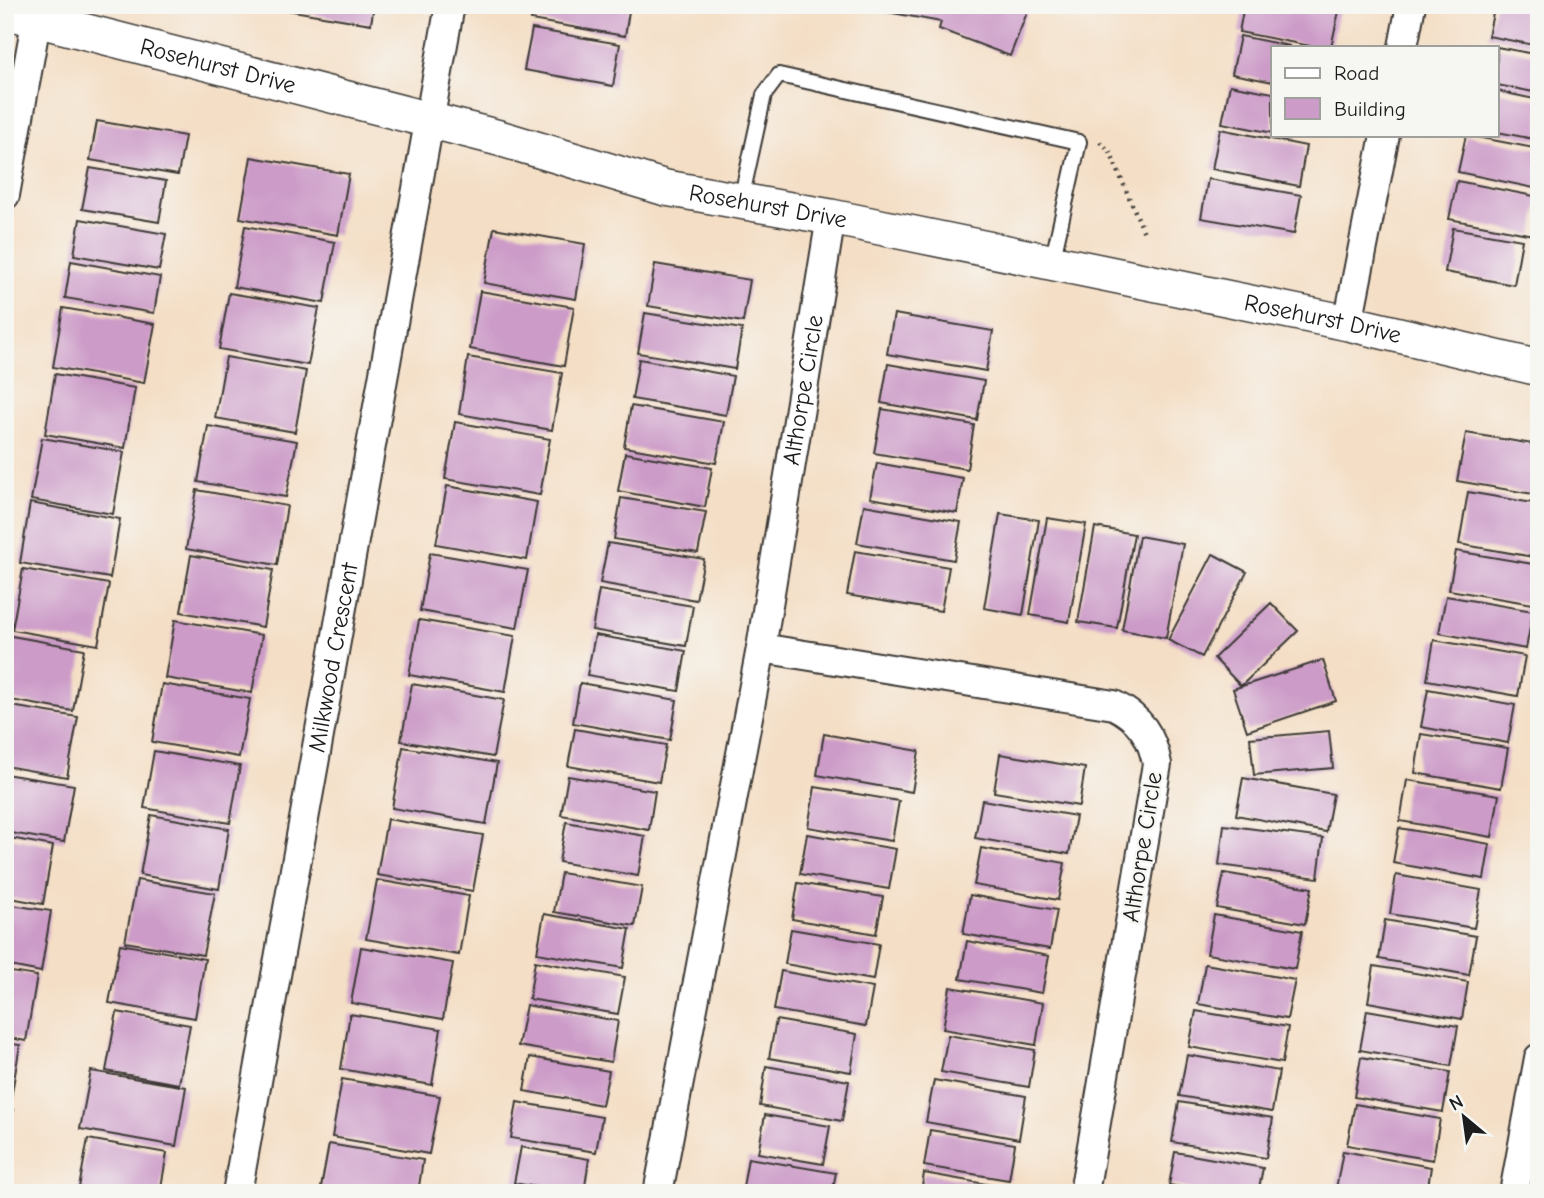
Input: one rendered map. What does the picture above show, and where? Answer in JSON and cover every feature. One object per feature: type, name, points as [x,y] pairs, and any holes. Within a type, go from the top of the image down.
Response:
[{"type":"street","name":"Milkwood Crescent","points":[[237,1193],[450,5]]},
{"type":"street","points":[[1403,46],[1411,5]]},
{"type":"street","name":"Rosehurst Drive","points":[[27,12],[499,138],[666,188],[831,217],[1348,323],[1539,368]]},
{"type":"street","points":[[5,195],[27,12]]},
{"type":"street","points":[[1348,323],[1385,136]]},
{"type":"street","name":"Althorpe Circle","points":[[658,1193],[761,648],[831,217]]},
{"type":"street","name":"Althorpe Circle","points":[[761,648],[1114,705],[1130,713],[1143,728],[1154,749],[1157,764],[1084,1193]]},
{"type":"street","points":[[1514,1193],[1539,1058]]},
{"type":"lane","points":[[741,200],[764,95],[779,75],[1079,142],[1052,262]]},
{"type":"path","points":[[1092,133],[1110,152],[1145,235]]},
{"type":"building","points":[[288,5],[374,5],[371,24],[287,10]]},
{"type":"building","points":[[534,5],[630,5],[625,36],[531,20]]},
{"type":"building","points":[[850,5],[1030,5],[1010,56],[939,29],[941,22]]},
{"type":"building","points":[[1244,5],[1310,5],[1339,11],[1331,46],[1310,46],[1239,32]]},
{"type":"building","points":[[1495,5],[1539,5],[1539,46],[1488,36]]},
{"type":"building","points":[[532,29],[620,44],[613,86],[524,70]]},
{"type":"building","points":[[1240,36],[1290,46],[1271,46],[1271,82],[1232,74]]},
{"type":"building","points":[[1498,47],[1539,55],[1539,93],[1498,85]]},
{"type":"building","points":[[1230,85],[1271,93],[1271,133],[1222,123]]},
{"type":"building","points":[[1498,91],[1539,100],[1539,140],[1498,132]]},
{"type":"building","points":[[97,121],[185,136],[178,175],[90,160]]},
{"type":"building","points":[[1220,129],[1306,146],[1299,186],[1212,169]]},
{"type":"building","points":[[1466,136],[1539,149],[1539,189],[1458,172]]},
{"type":"building","points":[[251,157],[349,174],[338,235],[240,218]]},
{"type":"building","points":[[90,168],[166,181],[159,222],[82,209]]},
{"type":"building","points":[[1208,179],[1301,195],[1294,234],[1201,218]]},
{"type":"building","points":[[1457,181],[1539,197],[1533,235],[1449,219]]},
{"type":"building","points":[[80,219],[166,234],[159,270],[74,255]]},
{"type":"building","points":[[245,226],[335,242],[324,303],[234,287]]},
{"type":"building","points":[[494,228],[585,244],[576,299],[484,283]]},
{"type":"building","points":[[1453,228],[1522,240],[1514,285],[1445,272]]},
{"type":"building","points":[[71,261],[160,277],[154,313],[65,298]]},
{"type":"building","points":[[655,264],[750,280],[743,322],[648,306]]},
{"type":"building","points":[[480,291],[574,307],[564,366],[470,349]]},
{"type":"building","points":[[229,293],[319,308],[308,365],[219,349]]},
{"type":"building","points":[[63,308],[155,324],[144,383],[53,367]]},
{"type":"building","points":[[645,313],[742,329],[735,369],[638,353]]},
{"type":"building","points":[[894,314],[993,331],[986,371],[887,354]]},
{"type":"building","points":[[226,357],[306,371],[295,432],[215,418]]},
{"type":"building","points":[[468,357],[562,373],[552,430],[459,414]]},
{"type":"building","points":[[639,359],[733,376],[726,415],[632,399]]},
{"type":"building","points":[[888,364],[984,381],[977,420],[881,403]]},
{"type":"building","points":[[55,374],[135,388],[125,448],[45,434]]},
{"type":"building","points":[[631,406],[724,422],[716,463],[624,447]]},
{"type":"building","points":[[882,409],[974,425],[967,469],[874,453]]},
{"type":"building","points":[[455,422],[550,439],[540,495],[445,479]]},
{"type":"building","points":[[208,426],[297,441],[286,497],[198,482]]},
{"type":"building","points":[[1466,433],[1539,445],[1539,495],[1457,481]]},
{"type":"building","points":[[42,438],[124,452],[113,514],[31,500]]},
{"type":"building","points":[[625,453],[712,468],[705,507],[618,491]]},
{"type":"building","points":[[877,463],[963,478],[957,513],[870,498]]},
{"type":"building","points":[[447,486],[537,502],[527,560],[436,544]]},
{"type":"building","points":[[197,490],[287,506],[277,565],[186,549]]},
{"type":"building","points":[[1468,492],[1539,504],[1539,558],[1459,544]]},
{"type":"building","points":[[621,498],[706,512],[698,553],[614,539]]},
{"type":"building","points":[[30,503],[120,519],[110,578],[20,563]]},
{"type":"building","points":[[864,505],[961,522],[954,560],[857,543]]},
{"type":"building","points":[[1000,514],[1039,520],[1023,615],[984,608]]},
{"type":"building","points":[[1047,518],[1086,524],[1069,622],[1030,615]]},
{"type":"building","points":[[1095,527],[1134,534],[1117,628],[1078,622]]},
{"type":"building","points":[[1139,536],[1183,544],[1166,638],[1122,630]]},
{"type":"building","points":[[608,543],[704,559],[696,600],[600,583]]},
{"type":"building","points":[[855,551],[949,567],[941,611],[847,595]]},
{"type":"building","points":[[1456,551],[1539,565],[1533,604],[1449,590]]},
{"type":"building","points":[[430,553],[528,570],[517,628],[420,611]]},
{"type":"building","points":[[1213,554],[1247,572],[1202,657],[1168,640]]},
{"type":"building","points":[[191,555],[273,570],[263,627],[181,612]]},
{"type":"building","points":[[23,569],[109,584],[98,645],[12,630]]},
{"type":"building","points":[[599,590],[693,606],[686,646],[592,630]]},
{"type":"building","points":[[1446,596],[1533,611],[1526,649],[1439,633]]},
{"type":"building","points":[[1271,603],[1298,631],[1241,686],[1214,658]]},
{"type":"building","points":[[175,620],[262,635],[252,693],[165,678]]},
{"type":"building","points":[[419,620],[515,636],[505,692],[409,675]]},
{"type":"building","points":[[6,635],[84,649],[73,711],[5,699]]},
{"type":"building","points":[[595,635],[686,651],[679,691],[587,675]]},
{"type":"building","points":[[1434,640],[1525,656],[1518,696],[1427,680]]},
{"type":"building","points":[[1323,660],[1336,701],[1247,731],[1233,689]]},
{"type":"building","points":[[580,683],[677,700],[670,740],[573,723]]},
{"type":"building","points":[[162,684],[250,699],[239,757],[152,742]]},
{"type":"building","points":[[412,684],[504,700],[493,757],[401,741]]},
{"type":"building","points":[[1428,689],[1515,705],[1508,743],[1421,727]]},
{"type":"building","points":[[5,705],[78,717],[67,777],[5,766]]},
{"type":"building","points":[[575,729],[666,745],[659,782],[568,766]]},
{"type":"building","points":[[1329,731],[1333,768],[1254,775],[1250,738]]},
{"type":"building","points":[[824,734],[919,751],[912,792],[817,775]]},
{"type":"building","points":[[1421,734],[1508,748],[1501,788],[1415,773]]},
{"type":"building","points":[[403,747],[497,763],[486,824],[392,808]]},
{"type":"building","points":[[154,751],[240,766],[230,823],[144,808]]},
{"type":"building","points":[[1000,754],[1085,768],[1079,806],[994,792]]},
{"type":"building","points":[[5,774],[74,785],[64,842],[5,832]]},
{"type":"building","points":[[568,776],[655,791],[649,830],[561,815]]},
{"type":"building","points":[[1243,778],[1333,794],[1326,832],[1236,815]]},
{"type":"building","points":[[1407,780],[1499,795],[1492,837],[1400,821]]},
{"type":"building","points":[[815,787],[899,801],[892,841],[808,827]]},
{"type":"building","points":[[982,800],[1076,816],[1069,854],[975,838]]},
{"type":"building","points":[[151,815],[229,829],[219,889],[140,875]]},
{"type":"building","points":[[387,819],[483,835],[473,891],[377,875]]},
{"type":"building","points":[[566,822],[645,836],[638,876],[559,862]]},
{"type":"building","points":[[1224,825],[1323,838],[1318,878],[1219,865]]},
{"type":"building","points":[[1399,828],[1490,844],[1484,879],[1393,863]]},
{"type":"building","points":[[807,834],[896,849],[889,889],[800,874]]},
{"type":"building","points":[[5,837],[53,846],[43,904],[5,897]]},
{"type":"building","points":[[981,848],[1065,863],[1058,900],[974,885]]},
{"type":"building","points":[[561,873],[642,887],[635,926],[554,912]]},
{"type":"building","points":[[1224,873],[1312,888],[1305,924],[1217,908]]},
{"type":"building","points":[[1396,875],[1481,890],[1474,928],[1390,914]]},
{"type":"building","points":[[137,880],[215,893],[203,955],[125,942]]},
{"type":"building","points":[[377,880],[469,896],[459,955],[366,939]]},
{"type":"building","points":[[798,883],[883,897],[876,934],[792,919]]},
{"type":"building","points":[[970,895],[1057,910],[1050,949],[963,934]]},
{"type":"building","points":[[5,904],[51,911],[41,972],[5,965]]},
{"type":"building","points":[[544,914],[630,929],[623,968],[537,953]]},
{"type":"building","points":[[1214,915],[1302,931],[1295,969],[1207,954]]},
{"type":"building","points":[[1385,920],[1476,936],[1469,975],[1379,959]]},
{"type":"building","points":[[791,929],[879,944],[873,980],[785,964]]},
{"type":"building","points":[[967,941],[1049,956],[1042,993],[960,979]]},
{"type":"building","points":[[120,944],[205,959],[195,1018],[109,1003]]},
{"type":"building","points":[[361,947],[453,963],[443,1019],[351,1003]]},
{"type":"building","points":[[535,961],[625,977],[618,1014],[529,999]]},
{"type":"building","points":[[1205,964],[1295,980],[1287,1019],[1198,1004]]},
{"type":"building","points":[[1374,966],[1468,982],[1462,1019],[1368,1002]]},
{"type":"building","points":[[5,971],[37,976],[26,1041],[5,1037]]},
{"type":"building","points":[[781,971],[873,988],[866,1026],[774,1010]]},
{"type":"building","points":[[950,987],[1043,1003],[1036,1045],[943,1029]]},
{"type":"building","points":[[526,1005],[618,1021],[611,1062],[518,1046]]},
{"type":"building","points":[[1367,1010],[1458,1026],[1451,1066],[1360,1050]]},
{"type":"building","points":[[1196,1011],[1288,1027],[1282,1063],[1189,1047]]},
{"type":"building","points":[[117,1012],[190,1025],[179,1084],[106,1071]]},
{"type":"building","points":[[350,1014],[441,1029],[432,1085],[341,1069]]},
{"type":"building","points":[[776,1020],[857,1034],[851,1072],[769,1058]]},
{"type":"building","points":[[948,1035],[1035,1050],[1029,1087],[941,1072]]},
{"type":"building","points":[[5,1043],[20,1045],[10,1104],[5,1103]]},
{"type":"building","points":[[1187,1055],[1279,1071],[1272,1112],[1179,1096]]},
{"type":"building","points":[[530,1057],[609,1071],[602,1105],[524,1091]]},
{"type":"building","points":[[1361,1057],[1450,1072],[1443,1112],[1354,1097]]},
{"type":"building","points":[[766,1066],[849,1081],[842,1121],[760,1106]]},
{"type":"building","points":[[91,1071],[186,1087],[176,1146],[80,1129]]},
{"type":"building","points":[[342,1079],[440,1096],[429,1154],[332,1137]]},
{"type":"building","points":[[934,1080],[1026,1096],[1019,1139],[926,1122]]},
{"type":"building","points":[[517,1102],[602,1117],[596,1152],[511,1138]]},
{"type":"building","points":[[1179,1102],[1273,1118],[1266,1158],[1172,1142]]},
{"type":"building","points":[[1355,1104],[1440,1119],[1433,1160],[1347,1145]]},
{"type":"building","points":[[5,1108],[13,1110],[7,1148],[5,1148]]},
{"type":"building","points":[[765,1115],[830,1126],[823,1164],[758,1153]]},
{"type":"building","points":[[930,1130],[1015,1144],[1009,1180],[924,1166]]},
{"type":"building","points":[[88,1139],[167,1153],[160,1193],[78,1193]]},
{"type":"building","points":[[329,1144],[423,1160],[418,1193],[320,1193]]},
{"type":"building","points":[[521,1147],[589,1159],[584,1193],[514,1183]]},
{"type":"building","points":[[1343,1151],[1431,1167],[1427,1193],[1355,1193],[1336,1189]]},
{"type":"building","points":[[1175,1152],[1263,1168],[1258,1193],[1214,1193],[1169,1185]]},
{"type":"building","points":[[748,1158],[836,1173],[832,1193],[742,1193]]},
{"type":"building","points":[[924,1173],[1008,1188],[1007,1193],[921,1193]]}]
